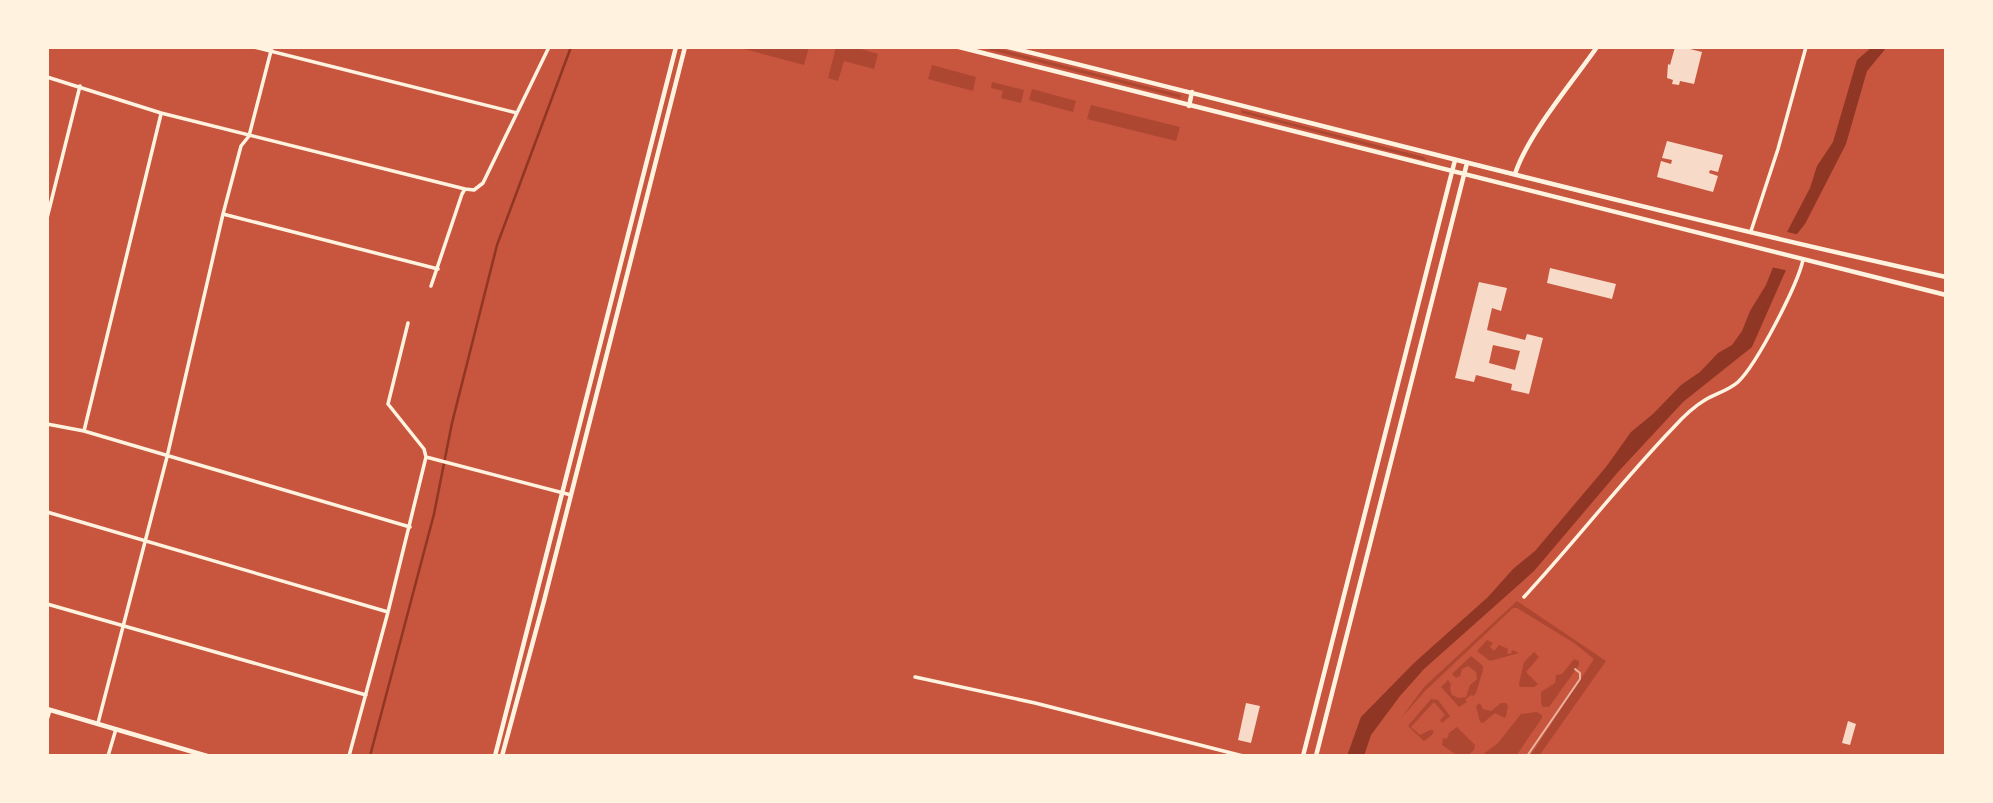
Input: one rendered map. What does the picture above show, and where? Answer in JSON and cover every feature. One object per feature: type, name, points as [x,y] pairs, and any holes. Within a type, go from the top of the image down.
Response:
[{"type":"main road","points":[[495,756],[676,47]]},
{"type":"main road","points":[[502,756],[685,47]]},
{"type":"main road","points":[[959,47],[1946,295]]},
{"type":"main road","points":[[1008,47],[1467,163],[1946,277]]},
{"type":"main road","points":[[1516,174],[1520,159],[1597,47]]},
{"type":"main road","points":[[1189,106],[1192,92]]},
{"type":"main road","points":[[1304,756],[1455,160]]},
{"type":"main road","points":[[1316,756],[1467,163]]},
{"type":"main road","points":[[1395,395],[1407,398]]},
{"type":"main road","points":[[49,709],[207,756]]},
{"type":"main road","points":[[1309,735],[1321,737]]},
{"type":"street","points":[[254,47],[271,49],[517,113]]},
{"type":"street","points":[[47,77],[161,113],[474,190],[483,183],[549,47]]},
{"type":"street","points":[[1751,231],[1782,137],[1806,47]]},
{"type":"street","points":[[98,723],[167,457],[223,214],[241,146],[248,136],[271,49]]},
{"type":"street","points":[[47,218],[80,86]]},
{"type":"street","points":[[83,431],[161,113]]},
{"type":"street","points":[[431,286],[465,189]]},
{"type":"street","points":[[223,214],[438,269]]},
{"type":"street","points":[[1524,597],[1672,429],[1698,405],[1726,391],[1740,380],[1760,350],[1790,294],[1802,260]]},
{"type":"street","points":[[349,756],[426,457],[424,449],[388,404],[408,323]]},
{"type":"street","points":[[47,424],[83,431],[410,527]]},
{"type":"street","points":[[426,457],[571,495]]},
{"type":"street","points":[[47,512],[388,612]]},
{"type":"street","points":[[47,604],[366,695]]},
{"type":"street","points":[[915,677],[1035,703],[1243,756]]},
{"type":"street","points":[[47,720],[49,709]]},
{"type":"street","points":[[108,756],[116,729]]},
{"type":"shaded area","points":[[737,47],[809,47],[804,65]]},
{"type":"shaded area","points":[[836,47],[855,47],[878,54],[874,69],[844,61],[838,81],[828,78]]},
{"type":"shaded area","points":[[978,47],[991,47],[1181,95],[1180,98]]},
{"type":"shaded area","points":[[1872,47],[1887,47],[1867,71],[1846,144],[1805,224],[1797,234],[1786,270],[1752,347],[1683,402],[1618,472],[1534,571],[1424,669],[1371,735],[1364,756],[1347,756],[1361,717],[1414,663],[1535,551],[1606,467],[1631,432],[1718,353],[1732,345],[1766,285],[1787,232],[1810,188],[1817,166],[1833,142],[1857,60]]},
{"type":"shaded area","points":[[932,65],[976,77],[973,91],[928,79]]},
{"type":"shaded area","points":[[992,82],[1024,90],[1021,103],[1001,98],[1003,91],[991,88]]},
{"type":"shaded area","points":[[1032,89],[1076,101],[1073,112],[1029,100]]},
{"type":"shaded area","points":[[1091,105],[1180,127],[1176,141],[1087,119]]},
{"type":"shaded area","points":[[1241,110],[1424,157],[1427,161],[1242,113]]},
{"type":"shaded area","points":[[1517,601],[1606,661],[1539,756],[1530,756],[1594,659],[1574,643],[1517,608],[1513,608],[1426,690],[1402,717],[1424,687]]},
{"type":"shaded area","points":[[1487,640],[1493,643],[1490,647],[1494,651],[1499,645],[1508,649],[1507,653],[1511,654],[1512,650],[1519,653],[1490,661],[1477,651]]},
{"type":"shaded area","points":[[1534,652],[1539,657],[1526,672],[1538,684],[1534,687],[1520,687],[1524,662]]},
{"type":"shaded area","points":[[1471,656],[1483,666],[1483,670],[1476,693],[1459,707],[1441,687],[1448,680],[1452,695],[1466,697],[1470,685],[1477,679],[1476,672],[1468,666],[1462,669],[1460,676],[1456,678],[1452,674]]},
{"type":"shaded area","points":[[1574,659],[1579,661],[1579,665],[1549,707],[1543,707],[1541,692],[1555,683],[1556,675],[1562,674]]},
{"type":"shaded area","points":[[1431,699],[1438,700],[1450,716],[1442,723],[1440,720],[1445,715],[1434,702],[1411,727],[1420,735],[1434,731],[1424,741],[1408,726]]},
{"type":"shaded area","points":[[1480,703],[1483,709],[1491,711],[1501,703],[1506,703],[1508,706],[1505,718],[1495,713],[1483,723],[1480,722],[1476,706]]},
{"type":"shaded area","points":[[1537,712],[1542,718],[1516,756],[1481,756],[1498,743],[1521,714]]},
{"type":"shaded area","points":[[1457,727],[1475,745],[1474,750],[1467,756],[1458,756],[1442,745],[1443,738],[1446,739]]},
{"type":"pier","points":[[1783,231],[1800,235],[1789,271],[1771,267]]},
{"type":"building","points":[[1675,47],[1690,47],[1702,52],[1694,84],[1680,81],[1679,85],[1672,84],[1673,80],[1667,78],[1668,64],[1670,65]]},
{"type":"building","points":[[1667,141],[1723,155],[1718,172],[1710,170],[1709,173],[1718,176],[1713,192],[1657,177],[1661,161],[1671,164],[1672,160],[1662,158]]},
{"type":"building","points":[[1550,268],[1616,284],[1612,299],[1547,283]]},
{"type":"building","points":[[1479,282],[1507,288],[1501,311],[1492,308],[1487,330],[1525,340],[1527,334],[1543,338],[1529,394],[1511,390],[1512,384],[1476,375],[1474,382],[1455,378]],"holes":[[[1493,345],[1520,351],[1515,370],[1489,363]]]},
{"type":"building","points":[[1246,703],[1260,706],[1251,743],[1238,740]]},
{"type":"building","points":[[1848,721],[1856,724],[1850,745],[1842,743]]},
{"type":"waterway","points":[[370,756],[434,514],[452,423],[497,245],[571,47]]},
{"type":"tram line","points":[[1527,756],[1580,679],[1580,673],[1575,669]]}]
